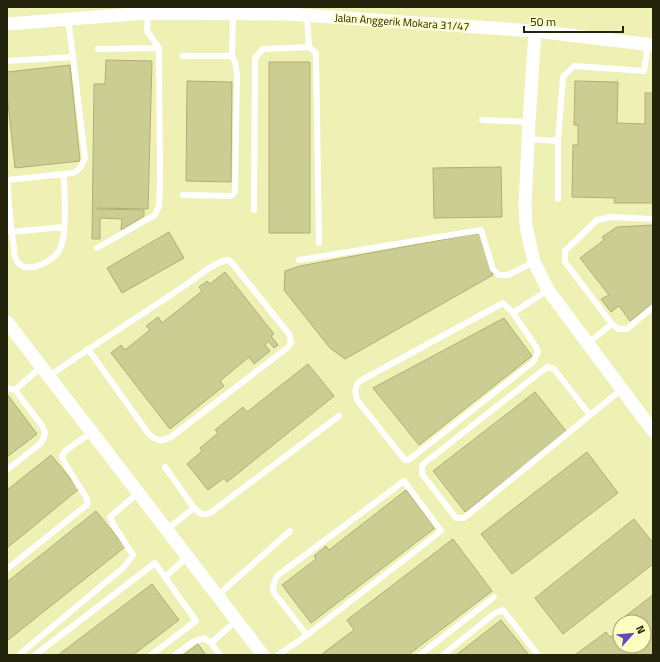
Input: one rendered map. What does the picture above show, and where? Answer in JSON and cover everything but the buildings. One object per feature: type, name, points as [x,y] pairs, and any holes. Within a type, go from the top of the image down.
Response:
[{"type":"street","name":"Jalan Anggerik Mokara 31/47","points":[[7,24],[148,13],[307,16],[535,31],[651,45]]},
{"type":"street","points":[[535,31],[525,204],[526,226],[534,262],[548,290],[653,431]]},
{"type":"street","points":[[7,322],[262,655]]},
{"type":"lane","points":[[97,248],[155,215],[159,206],[159,48],[147,31],[148,13]]},
{"type":"lane","points":[[183,195],[231,196],[235,192],[237,74],[235,62],[232,56],[232,14]]},
{"type":"lane","points":[[307,16],[309,47]]},
{"type":"lane","points":[[64,175],[64,227],[62,244],[58,253],[36,266],[28,268],[22,266],[16,259],[11,232],[7,180],[73,173],[79,170],[85,158],[68,19]]},
{"type":"lane","points":[[558,199],[558,141],[563,77],[574,66],[644,71],[651,45]]},
{"type":"lane","points":[[254,210],[255,58],[263,49],[309,47],[316,53],[319,243]]},
{"type":"lane","points":[[98,49],[159,48]]},
{"type":"lane","points":[[183,56],[232,56]]},
{"type":"lane","points":[[7,61],[73,57]]},
{"type":"lane","points":[[482,120],[529,122]]},
{"type":"lane","points":[[528,139],[558,141]]},
{"type":"lane","points":[[653,219],[611,217],[597,220],[565,251],[565,262],[612,324],[618,329],[627,329],[653,307]]},
{"type":"lane","points":[[11,232],[64,227]]},
{"type":"lane","points":[[299,260],[481,230],[493,269],[499,275],[508,275],[534,262]]},
{"type":"lane","points":[[15,390],[88,349],[224,260],[232,262],[289,334],[291,342],[283,351],[171,437],[165,440],[154,439],[148,433],[88,349]]},
{"type":"lane","points":[[513,313],[548,290]]},
{"type":"lane","points":[[503,303],[513,313],[536,347],[538,352],[533,362],[423,449],[408,460],[405,460],[357,400],[354,390],[356,385],[364,378],[503,303]]},
{"type":"lane","points":[[588,343],[612,324]]},
{"type":"lane","points":[[590,414],[554,369],[547,367],[422,465],[422,474],[456,518],[464,518],[622,389]]},
{"type":"lane","points":[[7,388],[15,390],[43,427],[45,434],[40,443],[7,470]]},
{"type":"lane","points":[[165,467],[194,508],[201,514],[206,515],[339,416]]},
{"type":"lane","points":[[7,569],[88,504],[62,456],[65,451],[92,432]]},
{"type":"lane","points":[[278,655],[307,635],[441,531],[404,481],[277,576],[272,586],[274,593],[307,635]]},
{"type":"lane","points":[[20,654],[124,567],[133,554],[110,517],[138,493]]},
{"type":"lane","points":[[166,530],[194,508]]},
{"type":"lane","points":[[217,596],[290,531]]},
{"type":"lane","points":[[165,577],[187,557]]},
{"type":"lane","points":[[35,655],[154,563],[196,621],[151,655]]},
{"type":"lane","points":[[420,655],[494,597]]},
{"type":"lane","points":[[443,655],[495,613],[503,610],[538,655]]},
{"type":"lane","points":[[211,643],[236,621]]},
{"type":"lane","points":[[175,655],[193,642],[204,638],[211,643],[220,655]]}]
